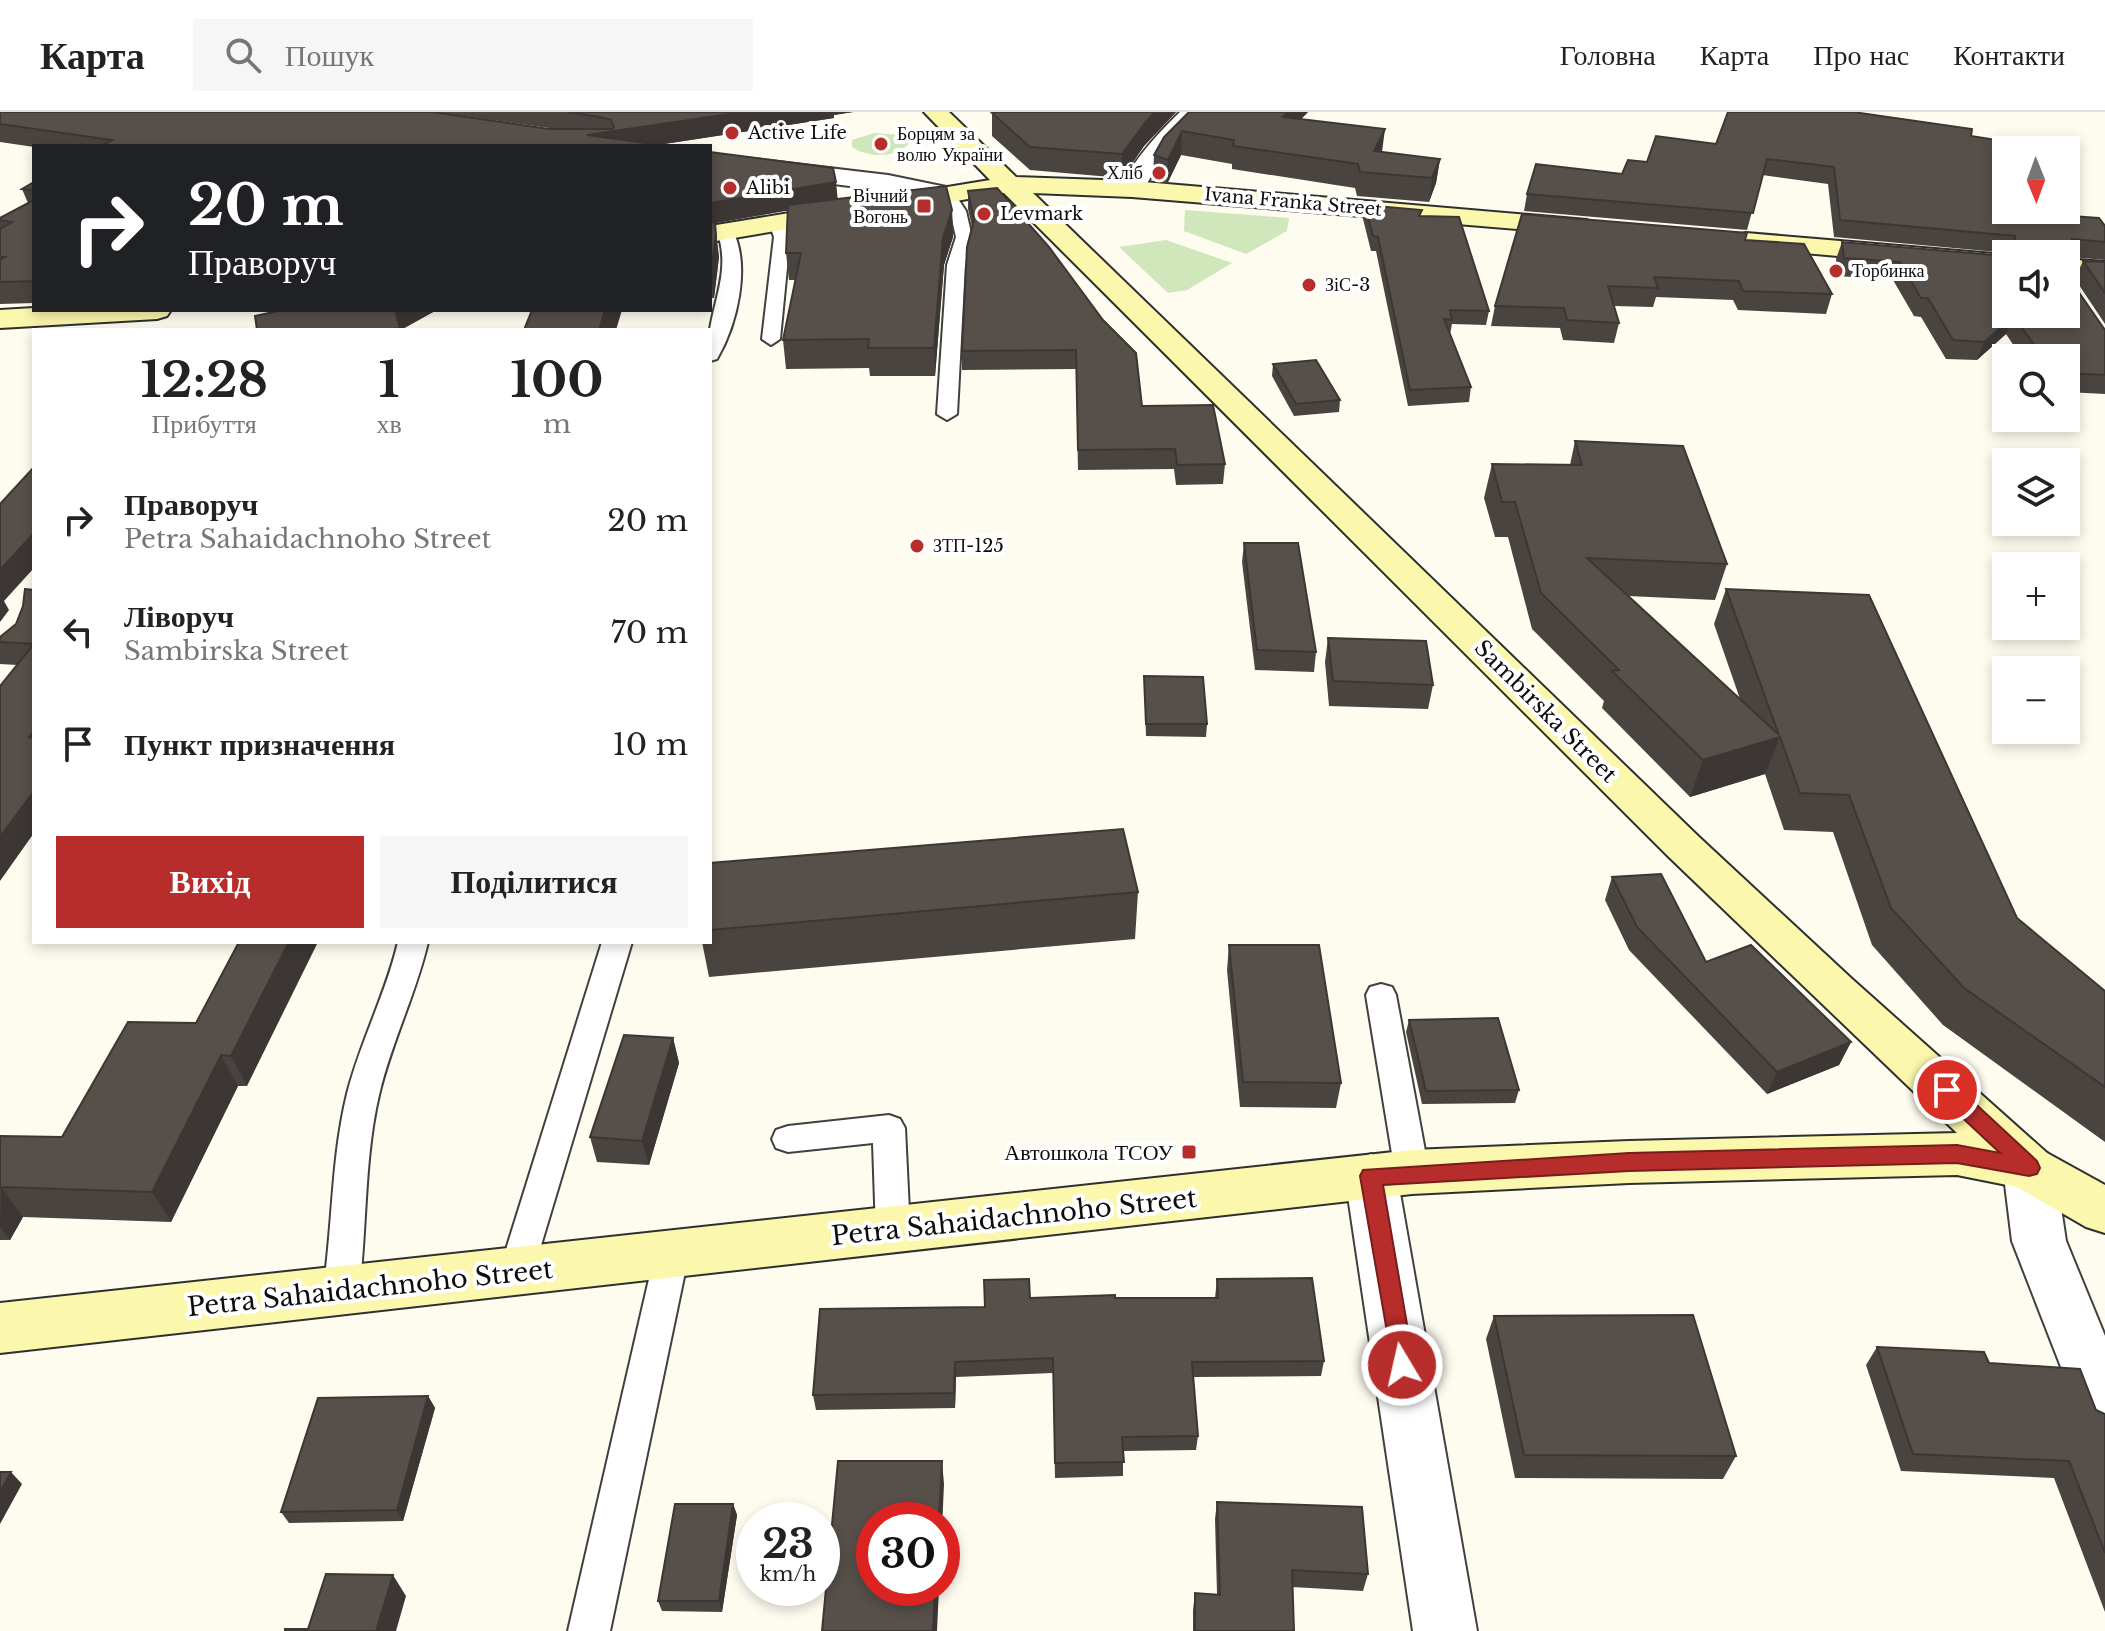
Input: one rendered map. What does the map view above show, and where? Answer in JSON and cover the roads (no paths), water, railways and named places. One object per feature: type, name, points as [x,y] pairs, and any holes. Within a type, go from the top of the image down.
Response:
[{"type":"main road","name":"Sambirska Street","points":[[936,112],[1684,847],[2029,1168],[2105,1211]]},
{"type":"main road","name":"Ivana Franka Street","points":[[718,232],[1010,184],[1132,189],[1607,228]]},
{"type":"main road","points":[[1726,239],[1992,262]]},
{"type":"main road","points":[[2080,268],[2105,270]]},
{"type":"main road","points":[[0,319],[122,312]]},
{"type":"main road","name":"Petra Sahaidachnoho Street","points":[[0,1328],[672,1253],[893,1232],[1391,1174],[1629,1162],[1957,1154],[2029,1168]]},
{"type":"street","points":[[1132,189],[1148,157],[1161,140],[1193,112]]},
{"type":"street","points":[[712,161],[888,183],[947,194]]},
{"type":"street","points":[[2029,1168],[2039,1241],[2105,1407]]},
{"type":"street","points":[[1391,1174],[1445,1631]]},
{"type":"lane","points":[[947,194],[958,211],[964,237],[956,265],[947,414]]},
{"type":"lane","points":[[771,339],[782,237],[777,223]]},
{"type":"lane","points":[[712,350],[727,312],[732,245],[718,232]]},
{"type":"lane","points":[[341,1291],[348,1253],[358,1115],[412,944]]},
{"type":"lane","points":[[516,1272],[616,944]]},
{"type":"lane","points":[[1381,995],[1391,1174]]},
{"type":"lane","points":[[788,1139],[889,1128],[893,1232]]},
{"type":"lane","points":[[589,1631],[672,1253]]},
{"type":"place","name":"Active Life","points":[[732,133]]},
{"type":"place","name":"Борцям за волю України","points":[[881,144]]},
{"type":"place","name":"Хліб","points":[[1159,173]]},
{"type":"place","name":"Alibi","points":[[730,188]]},
{"type":"place","name":"Вічний Вогонь","points":[[924,206]]},
{"type":"place","name":"Levmark","points":[[984,214]]},
{"type":"place","name":"Торбинка","points":[[1836,271]]},
{"type":"place","name":"ЗіС-3","points":[[1309,285]]},
{"type":"place","name":"ЗТП-125","points":[[917,546]]},
{"type":"place","name":"Автошкола ТСОУ","points":[[1189,1152]]}]
